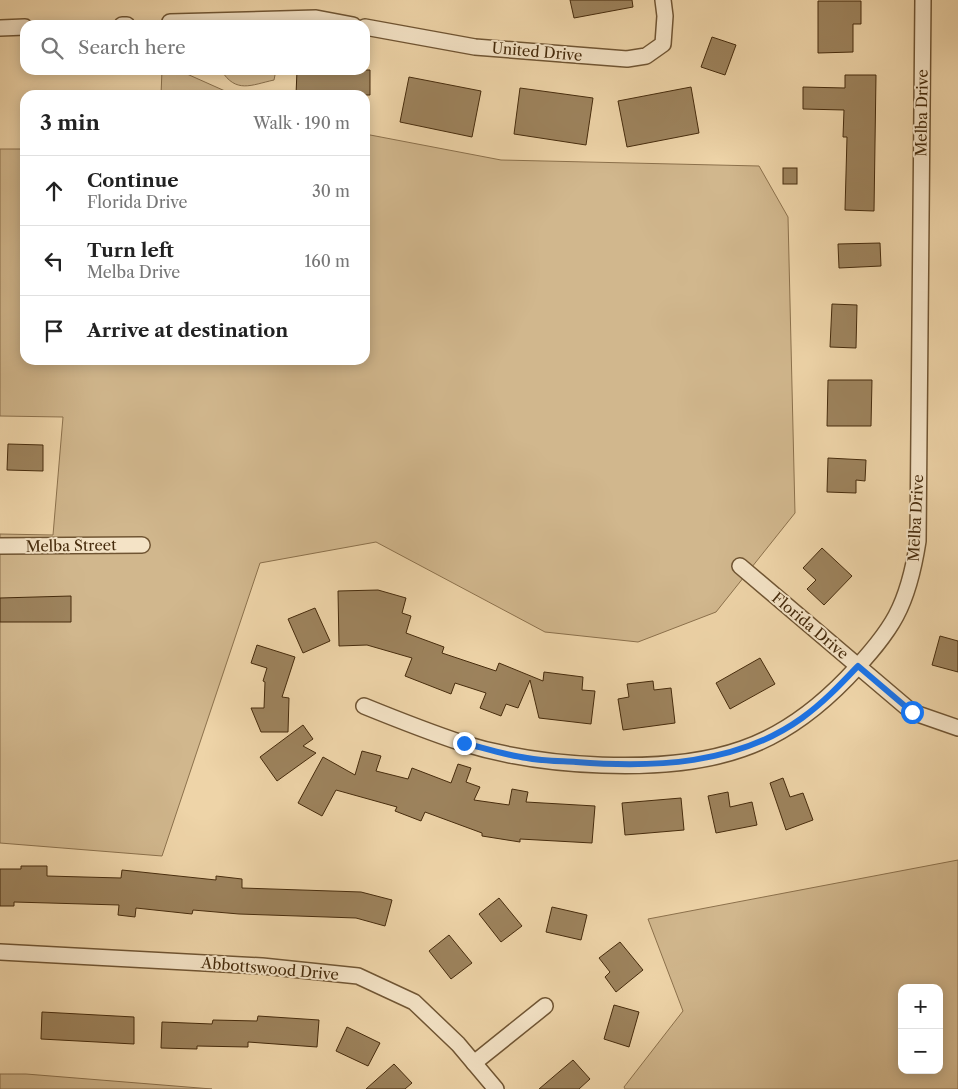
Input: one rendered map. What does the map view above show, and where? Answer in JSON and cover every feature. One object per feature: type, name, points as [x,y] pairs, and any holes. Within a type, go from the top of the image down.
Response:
[{"type":"street","name":"United Drive","points":[[370,28],[475,47],[627,59],[646,56],[663,44],[665,16],[663,0]]},
{"type":"street","name":"Melba Drive","points":[[364,706],[464,743],[528,759],[639,765],[702,759],[742,749],[776,734],[802,719],[827,699],[887,632],[909,590],[918,540],[924,0]]},
{"type":"street","points":[[243,20],[316,18],[327,20]]},
{"type":"street","points":[[0,28],[20,27]]},
{"type":"street","name":"Melba Street","points":[[0,546],[142,545]]},
{"type":"street","name":"Florida Drive","points":[[740,566],[912,712],[958,728]]},
{"type":"street","name":"Abbottswood Drive","points":[[0,952],[262,966],[358,976],[414,1002],[458,1044],[496,1089]]},
{"type":"street","points":[[474,1064],[545,1006]]},
{"type":"shaded area","points":[[162,75],[189,75],[223,90],[161,90]]},
{"type":"shaded area","points":[[225,75],[275,75],[274,80],[245,86],[238,85]]},
{"type":"shaded area","points":[[370,135],[501,160],[759,166],[788,217],[795,513],[716,612],[638,642],[545,632],[376,542],[260,563],[162,856],[0,843],[0,534],[53,535],[63,417],[0,416],[0,149],[20,149],[20,365],[370,365]]},
{"type":"shaded area","points":[[958,860],[958,1089],[625,1089],[624,1087],[683,1011],[648,919]]},
{"type":"shaded area","points":[[0,1074],[26,1074],[212,1089],[0,1089]]},
{"type":"building","points":[[570,0],[632,0],[633,7],[574,18]]},
{"type":"building","points":[[818,1],[861,1],[861,24],[853,24],[853,52],[818,53]]},
{"type":"building","points":[[712,37],[736,45],[725,75],[701,67]]},
{"type":"building","points":[[297,75],[370,75],[370,90],[296,90]]},
{"type":"building","points":[[845,75],[876,75],[874,211],[845,210],[847,137],[843,137],[844,110],[803,109],[803,87],[845,88]]},
{"type":"building","points":[[409,77],[481,91],[472,137],[400,122]]},
{"type":"building","points":[[691,87],[699,133],[627,147],[618,101]]},
{"type":"building","points":[[520,88],[593,98],[586,145],[514,134]]},
{"type":"building","points":[[783,168],[797,168],[797,184],[783,184]]},
{"type":"building","points":[[880,243],[881,266],[839,268],[838,244]]},
{"type":"building","points":[[832,304],[857,305],[856,348],[830,347]]},
{"type":"building","points":[[828,380],[872,380],[871,426],[827,426]]},
{"type":"building","points":[[8,444],[43,445],[43,471],[7,470]]},
{"type":"building","points":[[828,458],[866,460],[865,481],[856,480],[856,493],[827,492]]},
{"type":"building","points":[[822,548],[852,576],[824,605],[807,589],[816,580],[803,568]]},
{"type":"building","points":[[378,590],[406,598],[402,613],[411,616],[406,633],[444,647],[442,653],[496,671],[499,663],[543,681],[544,672],[583,677],[582,690],[595,691],[591,724],[539,718],[530,680],[518,708],[506,704],[501,716],[480,708],[486,693],[455,683],[451,694],[405,676],[412,658],[367,645],[339,646],[338,591]]},
{"type":"building","points":[[71,596],[71,622],[0,622],[0,598]]},
{"type":"building","points":[[315,608],[330,641],[303,653],[288,619]]},
{"type":"building","points":[[940,636],[958,641],[958,672],[932,665]]},
{"type":"building","points":[[257,645],[295,657],[282,697],[289,698],[288,732],[261,732],[251,708],[264,708],[265,682],[263,681],[267,668],[251,663]]},
{"type":"building","points":[[760,658],[775,684],[730,709],[716,683]]},
{"type":"building","points":[[653,681],[654,690],[671,688],[675,723],[623,730],[618,699],[629,697],[627,684]]},
{"type":"building","points":[[303,725],[313,739],[303,746],[316,753],[277,781],[260,757]]},
{"type":"building","points":[[362,751],[381,756],[376,771],[408,779],[412,768],[451,783],[458,764],[471,768],[466,782],[480,787],[474,800],[509,805],[512,789],[528,792],[526,802],[595,806],[592,843],[520,839],[520,842],[482,836],[482,833],[425,812],[421,821],[395,811],[397,807],[336,790],[322,816],[298,803],[323,757],[355,775]]},
{"type":"building","points":[[783,778],[790,797],[803,793],[813,820],[786,830],[770,783]]},
{"type":"building","points":[[728,792],[730,807],[752,802],[757,825],[716,833],[708,796]]},
{"type":"building","points":[[681,798],[684,830],[625,835],[622,803]]},
{"type":"building","points":[[21,866],[47,866],[47,876],[121,878],[122,870],[216,880],[216,876],[242,879],[242,888],[361,892],[392,900],[385,926],[356,918],[239,914],[193,910],[192,914],[136,908],[135,917],[118,915],[119,905],[14,902],[14,906],[0,906],[0,869],[21,869]]},
{"type":"building","points":[[499,898],[522,926],[501,942],[479,914]]},
{"type":"building","points":[[552,907],[587,915],[581,940],[546,932]]},
{"type":"building","points":[[449,935],[472,963],[451,979],[429,951]]},
{"type":"building","points":[[620,942],[643,970],[616,992],[605,977],[610,972],[599,958]]},
{"type":"building","points":[[614,1005],[639,1012],[629,1047],[604,1039]]},
{"type":"building","points":[[42,1012],[134,1017],[134,1044],[41,1039]]},
{"type":"building","points":[[258,1016],[319,1020],[317,1047],[248,1042],[248,1047],[197,1046],[197,1049],[161,1048],[162,1022],[212,1024],[213,1020],[257,1021]]},
{"type":"building","points":[[347,1027],[380,1043],[368,1066],[336,1051]]},
{"type":"building","points":[[573,1060],[590,1079],[579,1089],[539,1089]]},
{"type":"building","points":[[394,1064],[412,1083],[405,1089],[366,1089]]},
{"type":"route","points":[[464,743],[528,759],[586,763],[639,765],[702,759],[742,749],[776,734],[802,719],[827,699],[858,666],[912,712]]}]
